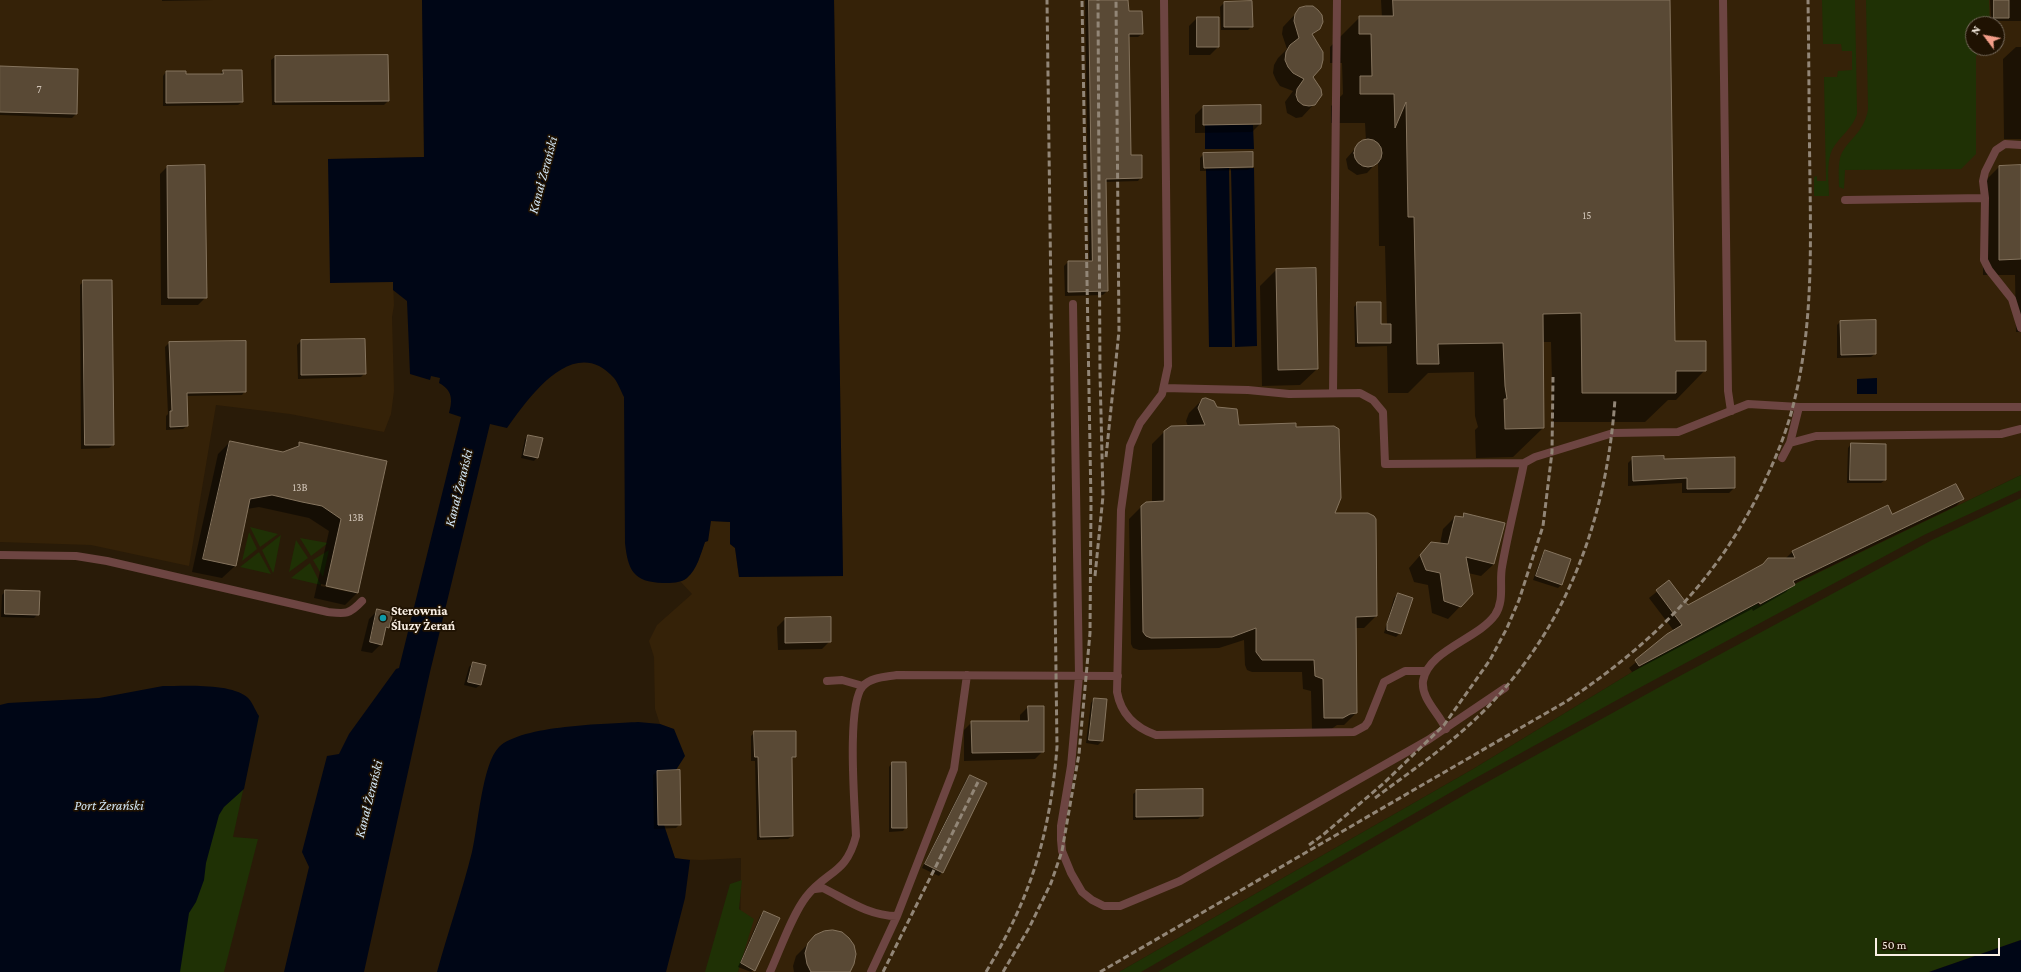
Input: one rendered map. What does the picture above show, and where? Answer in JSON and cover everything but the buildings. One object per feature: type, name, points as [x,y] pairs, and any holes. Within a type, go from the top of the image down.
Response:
[{"type":"lane","points":[[1164,0],[1169,335],[1168,366],[1164,388],[1140,423],[1130,446],[1121,510],[1117,692],[1119,703],[1136,726],[1156,735],[1174,736],[1354,732],[1365,726],[1368,722],[1384,682],[1406,672],[1426,671]]},
{"type":"lane","points":[[1333,393],[1337,0]]},
{"type":"lane","points":[[1723,0],[1728,391],[1731,411]]},
{"type":"lane","points":[[2021,144],[2005,144],[1996,150],[1985,172],[1983,181],[1985,198],[1984,260],[1989,270],[2012,299],[2021,328]]},
{"type":"lane","points":[[1845,200],[1985,198]]},
{"type":"lane","points":[[1073,304],[1079,676],[1071,766],[1061,826],[1062,850],[1071,873],[1082,892],[1092,900],[1104,906],[1120,906],[1180,881],[1446,729],[1505,688]]},
{"type":"lane","points":[[1164,388],[1248,390],[1289,394],[1360,393],[1373,400],[1383,412],[1385,464],[1524,463],[1535,457],[1613,433],[1678,432],[1748,404],[1799,407],[2021,407]]},
{"type":"lane","points":[[1782,458],[1790,443],[1799,407]]},
{"type":"lane","points":[[1790,443],[1816,436],[2001,434],[2021,429]]},
{"type":"lane","points":[[1446,729],[1423,692],[1426,671],[1433,661],[1476,632],[1496,614],[1502,597],[1502,569],[1524,463]]},
{"type":"lane","points":[[0,555],[76,556],[107,561],[328,612],[346,614],[354,610],[362,601]]},
{"type":"lane","points":[[770,972],[799,908],[807,896],[842,866],[852,850],[856,836],[853,718],[857,696],[863,686],[877,678],[897,675],[1118,676]]},
{"type":"lane","points":[[871,972],[897,916],[954,769],[967,675]]},
{"type":"lane","points":[[827,681],[842,680],[863,686]]},
{"type":"lane","points":[[815,889],[823,888],[870,912],[883,916],[897,916]]},
{"type":"shaded area","points":[[0,0],[422,0],[424,157],[328,159],[393,282],[394,305],[392,317],[394,391],[391,414],[384,432],[290,414],[216,405],[189,566],[91,545],[0,542]]},
{"type":"shaded area","points":[[834,0],[2021,0],[2021,475],[1795,584],[1759,606],[1757,604],[1647,663],[1473,769],[1119,972],[738,972],[740,964],[741,858],[701,860],[675,859],[664,825],[658,825],[657,771],[676,770],[674,730],[660,724],[655,709],[654,657],[649,641],[657,625],[692,594],[680,581],[687,578],[697,563],[705,542],[708,541],[710,521],[730,522],[730,544],[735,548],[739,577],[843,576]]},
{"type":"green space","points":[[1822,0],[1855,0],[1857,114],[1852,124],[1835,145],[1830,155],[1828,167],[1829,196],[1814,196],[1814,177],[1817,176],[1817,181],[1826,181],[1824,77],[1837,77],[1838,71],[1852,70],[1852,51],[1842,51],[1841,44],[1823,44]]},
{"type":"green space","points":[[1866,0],[1989,0],[1990,16],[1965,16],[1965,56],[1976,56],[1976,154],[1961,169],[1845,170],[1844,189],[1839,187],[1840,158],[1846,146],[1863,125],[1868,109]]},
{"type":"green space","points":[[2021,475],[2021,490],[1924,535],[1628,694],[1472,780],[1141,972],[1119,972],[1473,769],[1647,663],[1757,604],[1759,606],[1795,584]]},
{"type":"green space","points":[[2021,498],[2021,940],[1929,972],[1158,972],[1471,791],[1665,684],[1932,540]]},
{"type":"green space","points":[[250,527],[278,534],[260,547]]},
{"type":"green space","points":[[249,532],[257,549],[242,561]]},
{"type":"green space","points":[[281,535],[274,571],[273,573],[262,550]]},
{"type":"green space","points":[[300,538],[328,543],[311,556]]},
{"type":"green space","points":[[296,540],[308,558],[289,572]]},
{"type":"green space","points":[[329,550],[323,577],[313,560]]},
{"type":"green space","points":[[259,552],[271,574],[240,567]]},
{"type":"green space","points":[[310,563],[321,585],[291,578]]},
{"type":"green space","points":[[259,716],[233,837],[258,839],[224,972],[87,972]]},
{"type":"green space","points":[[742,880],[739,909],[754,919],[738,972],[705,972],[730,884]]},
{"type":"water","name":"Kanał Żerański","points":[[422,0],[834,0],[843,576],[739,577],[735,548],[730,544],[730,522],[711,521],[708,541],[705,542],[696,566],[685,580],[673,583],[663,583],[645,580],[639,577],[630,567],[625,543],[624,397],[614,378],[599,366],[584,362],[568,366],[554,374],[527,401],[507,428],[490,424],[430,672],[364,972],[284,972],[309,867],[302,852],[327,756],[339,754],[349,734],[396,669],[399,668],[461,417],[449,413],[451,403],[450,395],[447,389],[439,383],[440,378],[431,376],[430,380],[410,374],[407,301],[393,290],[393,282],[330,283],[328,159],[424,157]]},
{"type":"water","points":[[1205,125],[1253,125],[1254,149],[1205,149]]},
{"type":"water","points":[[1229,168],[1232,347],[1209,347],[1206,169]]},
{"type":"water","points":[[1254,168],[1257,346],[1235,347],[1231,169]]},
{"type":"water","points":[[1877,378],[1877,394],[1857,394],[1857,379]]},
{"type":"water","name":"Port Żerański","points":[[163,686],[207,686],[230,689],[247,697],[259,716],[244,789],[224,807],[219,815],[206,863],[204,880],[196,902],[189,913],[180,972],[0,972],[0,705],[8,703],[99,698]]},
{"type":"water","points":[[638,722],[660,724],[674,729],[685,756],[676,770],[657,771],[658,825],[664,825],[675,858],[690,860],[685,898],[666,972],[437,972],[472,852],[481,796],[488,767],[493,755],[499,747],[510,740],[526,734],[545,730],[586,725]]},
{"type":"water","points":[[2021,940],[2021,972],[1929,972]]},
{"type":"railway","points":[[986,972],[1015,918],[1036,864],[1049,809],[1057,747],[1047,0]]},
{"type":"railway","points":[[1003,972],[1029,928],[1051,883],[1062,851],[1079,754],[1090,633],[1091,503],[1082,0]]},
{"type":"railway","points":[[1095,576],[1103,496],[1100,373],[1098,0]]},
{"type":"railway","points":[[1106,457],[1119,331],[1116,0]]},
{"type":"railway","points":[[1100,972],[1567,701],[1627,657],[1680,608],[1703,581],[1744,521],[1771,468],[1787,427],[1793,406],[1804,351],[1810,267],[1808,0]]},
{"type":"railway","points":[[1309,845],[1384,783],[1444,725],[1490,660],[1507,628],[1519,600],[1543,526],[1552,452],[1553,377]]},
{"type":"railway","points":[[1375,798],[1459,734],[1494,700],[1525,663],[1550,624],[1572,583],[1588,539],[1601,494],[1610,447],[1615,399]]},
{"type":"railway","points":[[883,972],[978,782]]},
{"type":"place","name":"Sterownia Śluzy Żerań","points":[[383,618]]}]
